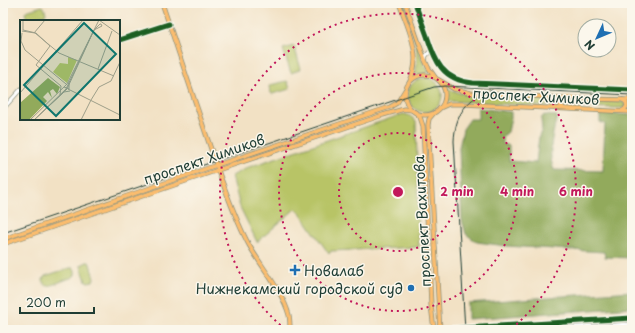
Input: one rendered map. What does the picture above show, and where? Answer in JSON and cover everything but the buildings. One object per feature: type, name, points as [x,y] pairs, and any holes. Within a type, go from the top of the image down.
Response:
[{"type":"main road","points":[[162,3],[218,170],[233,210],[245,236],[286,308],[289,317],[290,330]]},
{"type":"main road","points":[[399,3],[415,53],[414,66],[409,84]]},
{"type":"main road","points":[[405,3],[428,67],[443,86],[445,94],[443,103],[434,113],[424,115],[413,111]]},
{"type":"main road","points":[[405,90],[416,77],[420,75],[430,76],[437,79]]},
{"type":"main road","name":"проспект Химиков","points":[[437,79],[454,89],[467,92],[565,98],[632,100]]},
{"type":"main road","name":"проспект Химиков","points":[[3,239],[390,107],[397,103],[405,90]]},
{"type":"main road","name":"проспект Вахитова","points":[[405,90],[408,106],[421,119],[423,126],[433,330]]},
{"type":"main road","points":[[565,98],[560,100],[560,103],[562,107],[566,109]]},
{"type":"main road","points":[[620,111],[625,109],[627,106],[626,102],[622,100]]},
{"type":"main road","name":"проспект Химиков","points":[[440,108],[453,104],[632,112]]},
{"type":"main road","name":"проспект Химиков","points":[[3,244],[401,109],[413,111]]},
{"type":"main road","name":"проспект Вахитова","points":[[434,113],[430,118],[428,125],[440,330]]},
{"type":"main road","points":[[274,147],[276,151]]},
{"type":"main road","points":[[194,173],[190,177],[191,179],[194,179]]},
{"type":"street","points":[[415,3],[435,59],[445,72],[455,79],[468,83],[632,90]]},
{"type":"street","points":[[120,40],[169,24]]},
{"type":"street","points":[[425,60],[426,56],[431,50]]},
{"type":"street","points":[[3,109],[20,90]]},
{"type":"street","points":[[433,330],[496,328],[632,318]]},
{"type":"street","points":[[526,330],[632,324]]},
{"type":"green space","points":[[402,3],[404,3],[421,56],[429,73],[415,74],[417,65],[416,47]]},
{"type":"green space","points":[[42,6],[44,7],[46,13],[45,15],[29,20],[27,19],[25,13],[26,11]]},
{"type":"green space","points":[[294,46],[301,69],[291,73],[283,49]]},
{"type":"green space","points":[[422,78],[428,78],[432,79],[439,85],[442,95],[441,102],[435,109],[428,112],[422,112],[418,111],[411,105],[408,98],[408,92],[409,88],[415,81]]},
{"type":"green space","points":[[287,81],[290,89],[271,93],[269,87],[270,85]]},
{"type":"green space","points":[[447,88],[459,93],[474,95],[558,100],[558,107],[447,101]]},
{"type":"green space","points":[[564,100],[622,102],[625,105],[624,108],[564,107],[561,103]]},
{"type":"green space","points":[[478,108],[511,112],[508,132],[502,137],[503,144],[509,146],[509,161],[536,163],[539,136],[542,130],[541,119],[544,115],[557,116],[552,137],[551,150],[554,170],[603,171],[605,124],[600,122],[600,113],[632,115],[632,258],[605,257],[604,252],[506,246],[477,242],[466,234],[462,220],[459,148],[463,129],[470,119],[478,119]]},
{"type":"green space","points":[[403,114],[411,116],[416,122],[419,247],[331,251],[329,254],[299,211],[295,209],[257,242],[240,207],[232,176],[249,167]]},
{"type":"green space","points":[[187,178],[188,179],[3,242],[3,241]]},
{"type":"green space","points":[[87,262],[90,264],[94,278],[93,281],[88,282],[86,281],[81,266]]},
{"type":"green space","points":[[73,268],[75,271],[75,275],[73,277],[49,286],[44,283],[43,279],[45,276]]},
{"type":"green space","points":[[632,291],[632,307],[468,319],[468,303]]},
{"type":"tram line","points":[[3,233],[434,87],[446,86],[632,95]]},
{"type":"tram line","points":[[465,330],[454,141],[455,132],[460,115],[469,102],[483,93],[492,90]]},
{"type":"cycle path","points":[[415,3],[437,61],[441,68],[454,78],[473,83],[632,90]]},
{"type":"cycle path","points":[[120,40],[169,24]]},
{"type":"cycle path","points":[[431,330],[632,318]]},
{"type":"place","name":"Новалаб","points":[[295,270]]},
{"type":"place","name":"Нижнекамский городской суд","points":[[411,288]]}]
